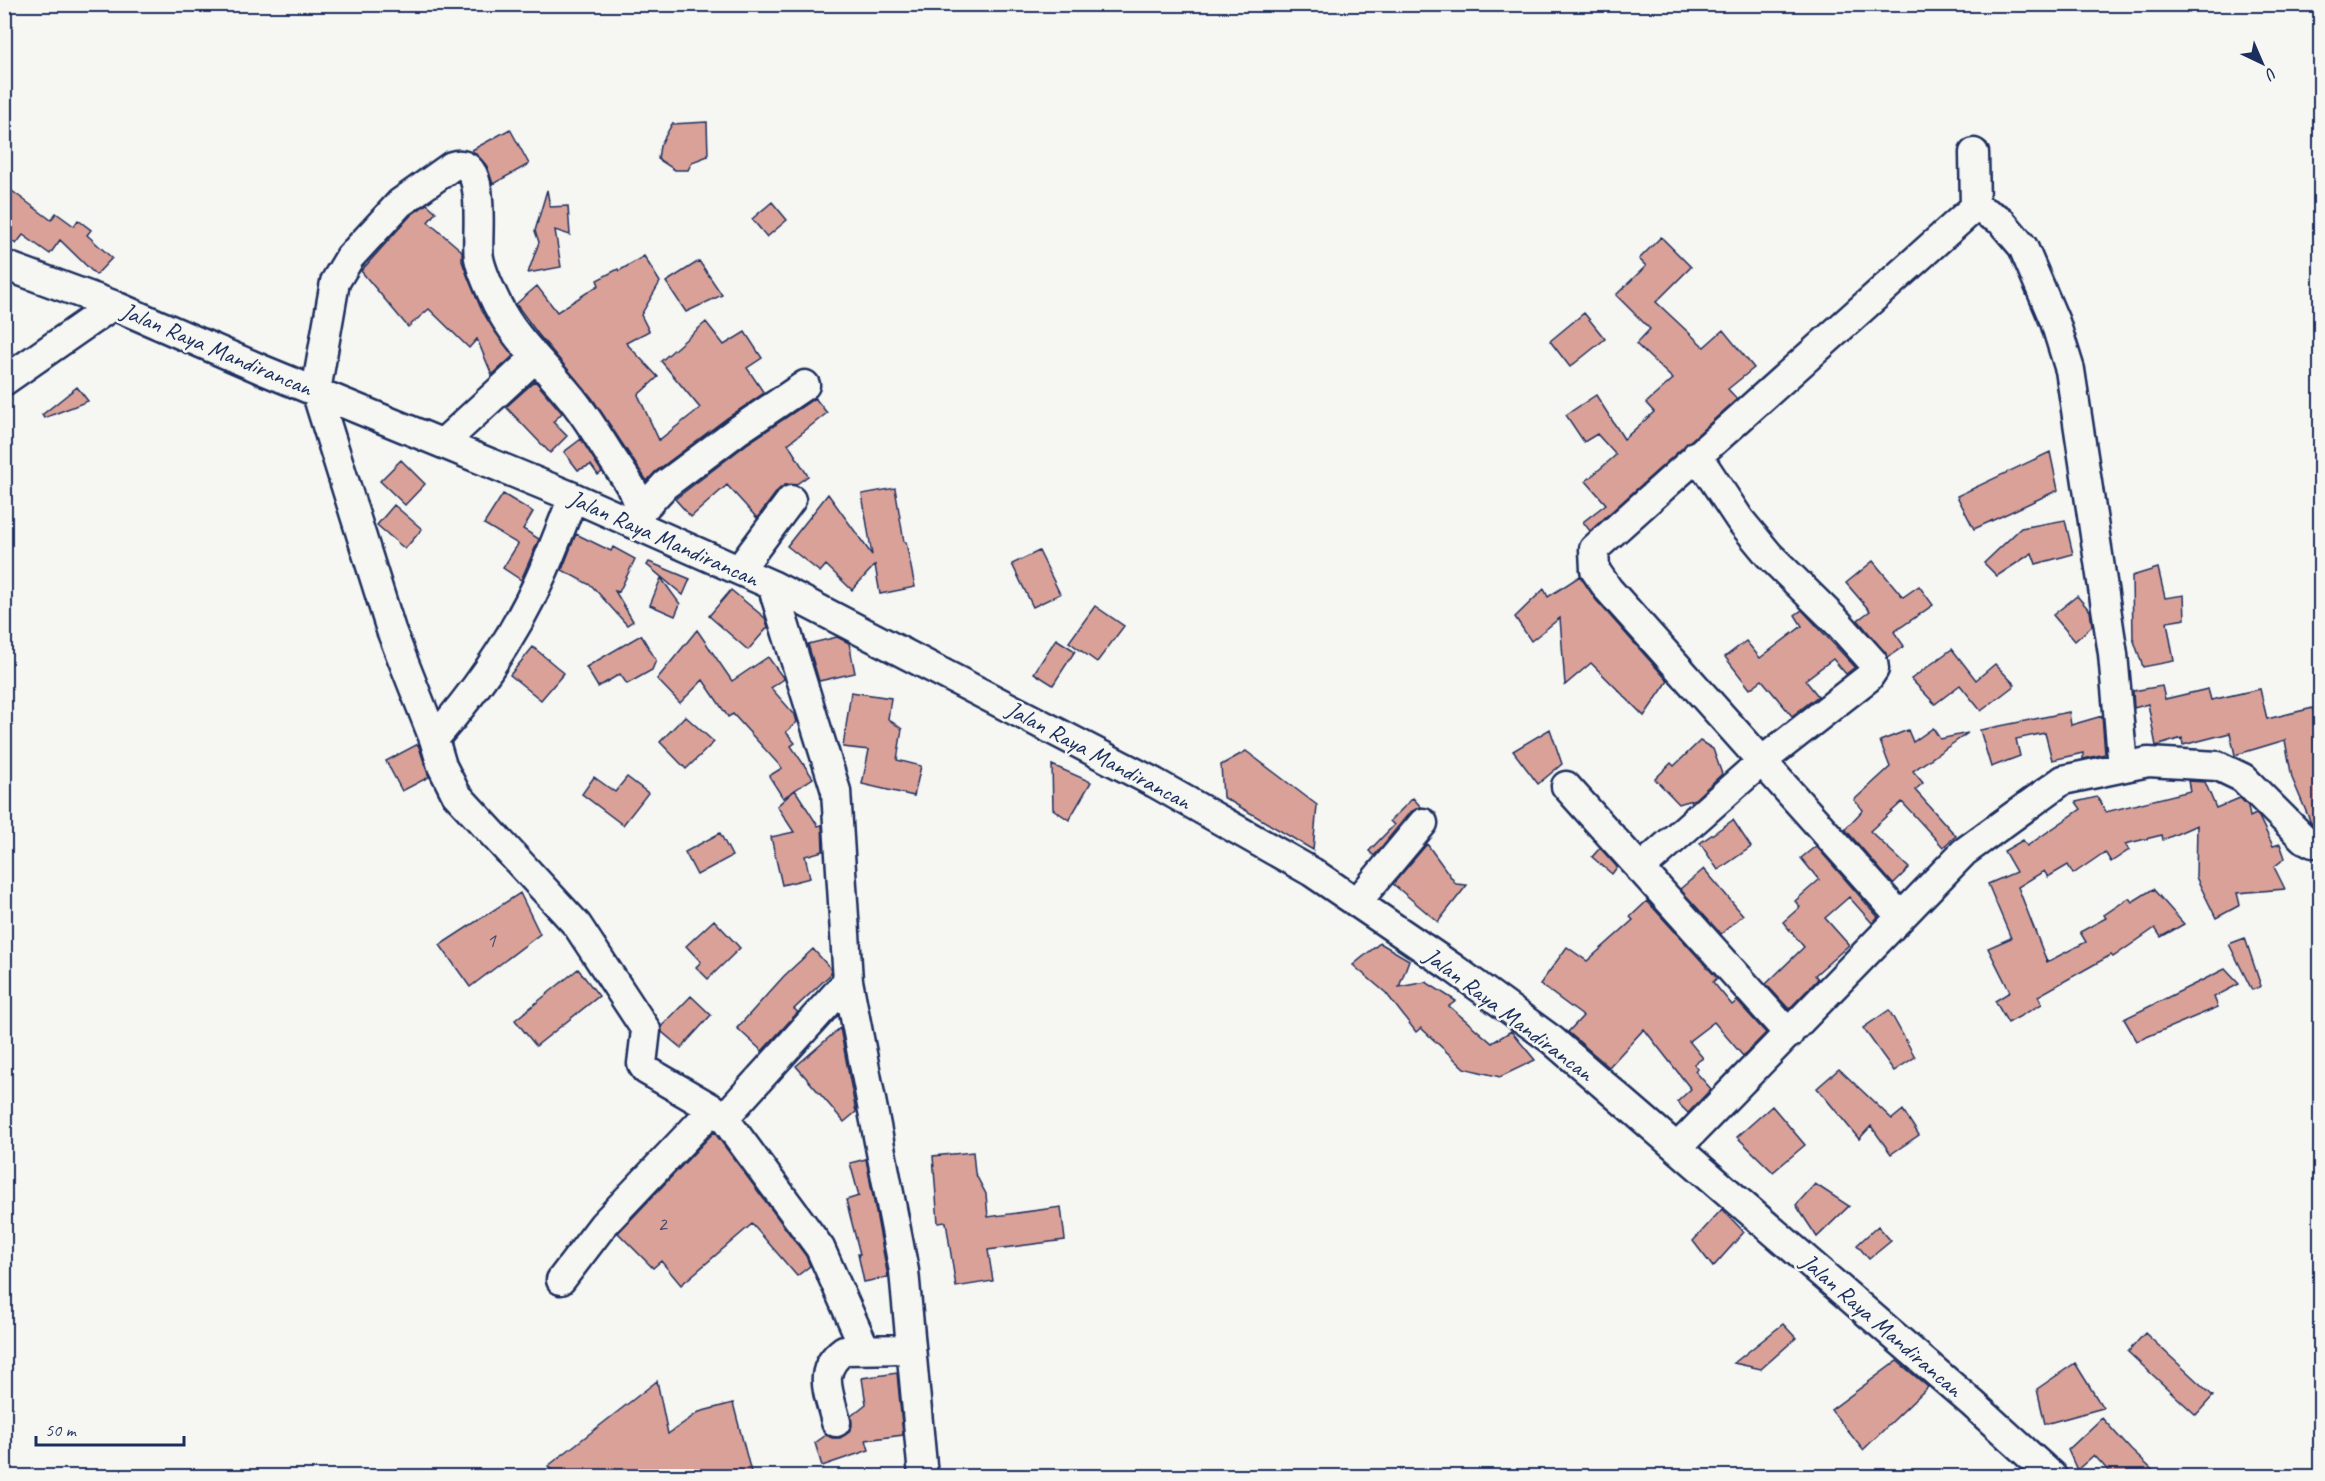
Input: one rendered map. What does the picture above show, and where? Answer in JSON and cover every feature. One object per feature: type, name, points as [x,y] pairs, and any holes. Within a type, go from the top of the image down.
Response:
[{"type":"street","points":[[1901,917],[1608,589],[1595,570],[1594,549],[1697,454],[1975,207],[1974,153]]},
{"type":"street","points":[[641,518],[632,489],[579,407],[535,358],[506,321],[483,274],[478,255],[477,182],[464,166],[458,164],[452,166],[400,203],[350,257],[335,282],[316,391],[391,630],[434,739],[442,766],[456,794],[577,925],[646,1030],[642,1064],[646,1070],[719,1114],[820,1248],[865,1349]]},
{"type":"street","points":[[1975,207],[2000,220],[2023,248],[2055,322],[2070,370],[2113,654],[2123,767]]},
{"type":"street","name":"Jalan Raya Mandirancan","points":[[4,265],[113,305],[263,370],[573,497],[641,518],[1155,783],[1312,872],[1453,968],[1552,1040],[1973,1404],[2052,1476]]},
{"type":"street","points":[[4,381],[113,305]]},
{"type":"street","points":[[443,443],[535,358]]},
{"type":"street","points":[[641,518],[665,485],[771,407],[805,385]]},
{"type":"street","points":[[1640,869],[1762,761],[1868,678],[1874,669],[1873,662],[1839,624],[1769,555],[1740,520],[1697,454]]},
{"type":"street","points":[[434,739],[468,701],[503,647],[542,576],[573,497]]},
{"type":"street","points":[[739,570],[791,500]]},
{"type":"street","points":[[772,585],[836,792],[848,981],[904,1271],[923,1476]]},
{"type":"street","points":[[1677,1148],[1964,852],[2063,780],[2148,762],[2218,766],[2243,778],[2303,838],[2313,843],[2320,841]]},
{"type":"street","points":[[1566,786],[1789,1034]]},
{"type":"street","points":[[1357,902],[1423,823]]},
{"type":"street","points":[[561,1280],[603,1225],[719,1114],[848,981]]},
{"type":"street","points":[[836,1422],[826,1379],[830,1362],[844,1350],[911,1349]]},
{"type":"building","points":[[707,122],[708,156],[692,162],[688,170],[675,170],[658,159],[660,146],[672,124]]},
{"type":"building","points":[[510,129],[529,164],[493,184],[487,166],[472,150]]},
{"type":"building","points":[[4,185],[51,220],[56,213],[74,226],[78,220],[91,230],[87,235],[112,258],[96,275],[60,240],[50,254],[23,235],[16,244],[4,235]]},
{"type":"building","points":[[547,190],[550,207],[568,206],[570,235],[555,230],[561,267],[528,273],[539,242],[535,231]]},
{"type":"building","points":[[772,202],[787,220],[767,237],[752,219]]},
{"type":"building","points":[[427,204],[436,212],[428,222],[462,251],[462,261],[482,311],[513,356],[492,375],[477,339],[469,348],[429,309],[408,327],[361,271],[411,215]]},
{"type":"building","points":[[1661,237],[1691,267],[1656,302],[1704,347],[1723,330],[1754,368],[1728,389],[1737,399],[1590,531],[1583,522],[1606,504],[1586,481],[1616,455],[1597,434],[1584,442],[1566,415],[1596,395],[1624,439],[1654,412],[1646,403],[1673,379],[1636,344],[1650,329],[1616,295],[1646,266],[1639,259]]},
{"type":"building","points":[[644,256],[660,282],[641,315],[649,331],[626,343],[658,377],[638,395],[659,440],[700,408],[661,361],[706,322],[724,345],[745,332],[762,358],[747,368],[764,393],[655,472],[647,481],[592,398],[516,304],[537,286],[557,312],[599,285],[597,280],[618,269],[619,271]]},
{"type":"building","points":[[699,261],[722,295],[686,312],[666,282]]},
{"type":"building","points":[[1584,313],[1605,339],[1570,367],[1550,341]]},
{"type":"building","points":[[535,381],[562,413],[553,422],[567,436],[550,453],[506,407]]},
{"type":"building","points":[[77,387],[88,401],[44,418],[42,415]]},
{"type":"building","points":[[815,398],[827,413],[788,444],[808,476],[795,485],[785,485],[778,490],[757,518],[727,485],[691,517],[675,499],[747,444]]},
{"type":"building","points":[[581,439],[602,472],[598,475],[591,465],[578,470],[564,452]]},
{"type":"building","points":[[2050,452],[2058,490],[1974,529],[1957,496]]},
{"type":"building","points":[[401,460],[425,484],[405,505],[380,481]]},
{"type":"building","points":[[895,488],[904,542],[906,542],[915,587],[880,594],[875,565],[852,590],[826,565],[820,572],[787,546],[828,494],[872,555],[862,494]]},
{"type":"building","points":[[503,494],[533,512],[523,529],[539,539],[521,580],[503,568],[518,544],[484,524]]},
{"type":"building","points":[[394,505],[422,529],[405,549],[377,525]]},
{"type":"building","points":[[2065,520],[2073,554],[2036,564],[2032,553],[1997,576],[1984,563],[2021,528]]},
{"type":"building","points":[[576,534],[611,551],[613,547],[635,559],[619,592],[615,591],[633,621],[627,625],[592,586],[562,570]]},
{"type":"building","points":[[1039,551],[1060,594],[1033,607],[1012,564]]},
{"type":"building","points":[[1873,561],[1903,597],[1919,586],[1933,605],[1894,632],[1904,646],[1888,657],[1858,620],[1870,611],[1846,583]]},
{"type":"building","points":[[649,562],[690,579],[683,595],[647,565]]},
{"type":"building","points":[[2158,568],[2165,598],[2184,595],[2185,619],[2167,622],[2174,661],[2143,667],[2133,638],[2132,576]]},
{"type":"building","points":[[1580,576],[1596,600],[1668,681],[1644,716],[1591,663],[1565,685],[1560,618],[1531,641],[1515,617],[1544,589],[1548,597]]},
{"type":"building","points":[[661,578],[680,604],[675,616],[650,605]]},
{"type":"building","points":[[731,590],[765,618],[768,627],[748,650],[709,616]]},
{"type":"building","points":[[2077,596],[2090,611],[2092,626],[2075,641],[2053,615]]},
{"type":"building","points":[[1095,606],[1124,626],[1097,662],[1069,642]]},
{"type":"building","points":[[1802,610],[1855,667],[1846,674],[1833,659],[1805,680],[1818,696],[1792,716],[1762,680],[1750,689],[1725,657],[1746,641],[1760,658],[1802,626],[1795,615]]},
{"type":"building","points":[[697,630],[732,681],[768,657],[784,679],[771,688],[795,715],[797,722],[786,732],[795,743],[791,746],[813,778],[783,798],[769,776],[782,768],[733,714],[728,717],[703,680],[680,703],[657,679]]},
{"type":"building","points":[[641,635],[656,660],[652,670],[627,684],[620,674],[598,687],[586,667]]},
{"type":"building","points":[[837,637],[849,643],[855,673],[819,681],[808,644]]},
{"type":"building","points":[[1056,639],[1075,651],[1053,685],[1034,673]]},
{"type":"building","points":[[533,647],[564,673],[541,700],[510,675]]},
{"type":"building","points":[[1952,649],[1976,680],[1995,664],[2015,685],[1981,711],[1960,685],[1935,704],[1911,679]]},
{"type":"building","points":[[2162,686],[2165,699],[2208,689],[2211,700],[2260,689],[2267,719],[2313,708],[2320,771],[2320,825],[2311,823],[2292,778],[2285,740],[2235,755],[2230,733],[2183,745],[2182,738],[2156,746],[2148,704],[2134,708],[2133,691]]},
{"type":"building","points":[[851,692],[891,698],[888,719],[902,729],[897,760],[921,766],[914,796],[862,784],[869,750],[843,747]]},
{"type":"building","points":[[2069,712],[2071,725],[2102,716],[2105,754],[2083,759],[2083,753],[2052,760],[2045,733],[2016,739],[2020,756],[1991,767],[1980,730]]},
{"type":"building","points":[[685,716],[714,742],[686,769],[660,742]]},
{"type":"building","points":[[1933,728],[1940,739],[1968,733],[1913,771],[1923,783],[1915,790],[1956,836],[1943,847],[1902,802],[1870,831],[1909,868],[1893,884],[1845,829],[1863,810],[1854,800],[1890,767],[1880,741],[1908,730],[1913,742]]},
{"type":"building","points":[[1550,729],[1562,764],[1538,784],[1513,751]]},
{"type":"building","points":[[1700,741],[1713,749],[1722,774],[1695,799],[1679,804],[1655,779],[1671,763],[1674,766]]},
{"type":"building","points":[[418,744],[429,777],[402,791],[386,761]]},
{"type":"building","points":[[1246,751],[1317,805],[1313,850],[1223,797],[1221,765]]},
{"type":"building","points":[[1052,765],[1091,782],[1069,820],[1053,809]]},
{"type":"building","points":[[594,777],[615,792],[627,777],[648,793],[623,825],[582,794]]},
{"type":"building","points":[[2188,781],[2205,782],[2216,808],[2240,798],[2248,806],[2250,817],[2256,814],[2259,817],[2273,846],[2280,844],[2285,858],[2274,867],[2285,889],[2237,893],[2240,905],[2216,918],[2196,877],[2197,825],[2163,840],[2162,835],[2125,844],[2129,850],[2111,862],[2105,852],[2073,874],[2068,865],[2048,877],[2044,871],[2018,887],[2047,962],[2086,942],[2080,932],[2106,918],[2104,915],[2129,898],[2132,902],[2153,889],[2184,924],[2161,937],[2155,928],[2113,957],[2111,955],[2038,996],[2042,1004],[2008,1023],[1995,1001],[2010,992],[1988,948],[2011,938],[1988,884],[2016,872],[2004,851],[2023,840],[2027,846],[2081,809],[2076,802],[2097,797],[2106,812],[2190,791]]},
{"type":"building","points":[[795,790],[818,826],[822,825],[823,851],[805,856],[810,878],[782,885],[771,837],[794,832],[777,806]]},
{"type":"building","points":[[1413,798],[1421,807],[1410,812],[1374,856],[1369,851],[1394,825],[1390,821]]},
{"type":"building","points":[[1733,820],[1751,847],[1718,870],[1700,843]]},
{"type":"building","points":[[720,833],[732,856],[697,875],[685,852]]},
{"type":"building","points":[[1427,844],[1456,884],[1467,885],[1438,922],[1393,884]]},
{"type":"building","points":[[1816,846],[1878,917],[1872,923],[1849,897],[1825,918],[1849,945],[1815,975],[1818,979],[1789,1009],[1766,984],[1804,947],[1783,922],[1800,907],[1795,901],[1819,880],[1801,858]]},
{"type":"building","points":[[1600,848],[1617,867],[1612,874],[1592,857]]},
{"type":"building","points":[[1704,869],[1743,915],[1721,934],[1680,889]]},
{"type":"building","points":[[520,893],[540,934],[470,987],[440,945]]},
{"type":"building","points":[[1647,901],[1717,978],[1713,982],[1732,1005],[1737,1001],[1766,1033],[1743,1056],[1714,1022],[1689,1041],[1703,1058],[1694,1064],[1698,1069],[1695,1071],[1711,1089],[1688,1113],[1677,1102],[1691,1089],[1644,1029],[1609,1067],[1568,1032],[1583,1016],[1540,984],[1567,947],[1587,961],[1633,920],[1630,917]]},
{"type":"building","points":[[714,920],[740,948],[708,979],[696,967],[701,962],[686,946]]},
{"type":"building","points":[[2245,938],[2261,986],[2252,990],[2229,944]]},
{"type":"building","points":[[1380,943],[1409,960],[1399,987],[1426,982],[1456,1001],[1449,1006],[1492,1043],[1511,1031],[1535,1060],[1500,1077],[1464,1068],[1421,1028],[1416,1032],[1386,993],[1353,965]]},
{"type":"building","points":[[813,949],[831,969],[831,974],[794,1009],[798,1012],[762,1051],[737,1028],[784,976]]},
{"type":"building","points":[[578,969],[599,996],[536,1046],[515,1020]]},
{"type":"building","points":[[2225,969],[2239,984],[2214,997],[2218,1007],[2137,1041],[2124,1019]]},
{"type":"building","points":[[691,996],[711,1015],[681,1048],[662,1032],[661,1027]]},
{"type":"building","points":[[1889,1010],[1915,1057],[1894,1071],[1863,1028]]},
{"type":"building","points":[[840,1028],[856,1112],[844,1122],[796,1066]]},
{"type":"building","points":[[1839,1069],[1892,1119],[1903,1110],[1919,1135],[1891,1154],[1871,1126],[1859,1139],[1817,1088]]},
{"type":"building","points":[[1772,1106],[1805,1145],[1773,1172],[1737,1137]]},
{"type":"building","points":[[714,1132],[806,1256],[810,1266],[797,1276],[752,1224],[681,1285],[661,1261],[653,1268],[618,1233]]},
{"type":"building","points":[[973,1152],[975,1173],[986,1194],[988,1217],[1061,1207],[1065,1240],[988,1250],[993,1281],[956,1287],[946,1222],[938,1223],[933,1156]]},
{"type":"building","points":[[866,1159],[888,1277],[864,1282],[858,1254],[860,1254],[846,1200],[859,1196],[850,1163]]},
{"type":"building","points":[[1815,1184],[1849,1206],[1817,1237],[1796,1205]]},
{"type":"building","points":[[1722,1209],[1744,1232],[1713,1267],[1693,1241]]},
{"type":"building","points":[[1878,1226],[1891,1241],[1869,1259],[1857,1245]]},
{"type":"building","points":[[1783,1324],[1796,1338],[1761,1369],[1734,1363]]},
{"type":"building","points":[[2145,1333],[2213,1396],[2196,1415],[2128,1352]]},
{"type":"building","points":[[1897,1361],[1928,1387],[1863,1450],[1831,1410]]},
{"type":"building","points":[[2075,1363],[2103,1408],[2045,1424],[2037,1389]]},
{"type":"building","points":[[897,1373],[903,1435],[866,1440],[869,1450],[822,1466],[815,1443],[826,1435],[840,1438],[848,1433],[852,1426],[851,1416],[866,1404],[862,1378]]},
{"type":"building","points":[[657,1381],[668,1434],[699,1412],[733,1403],[752,1476],[557,1476],[548,1466]]},
{"type":"building","points":[[2102,1418],[2159,1476],[2113,1476],[2094,1455],[2077,1470],[2068,1450]]}]
